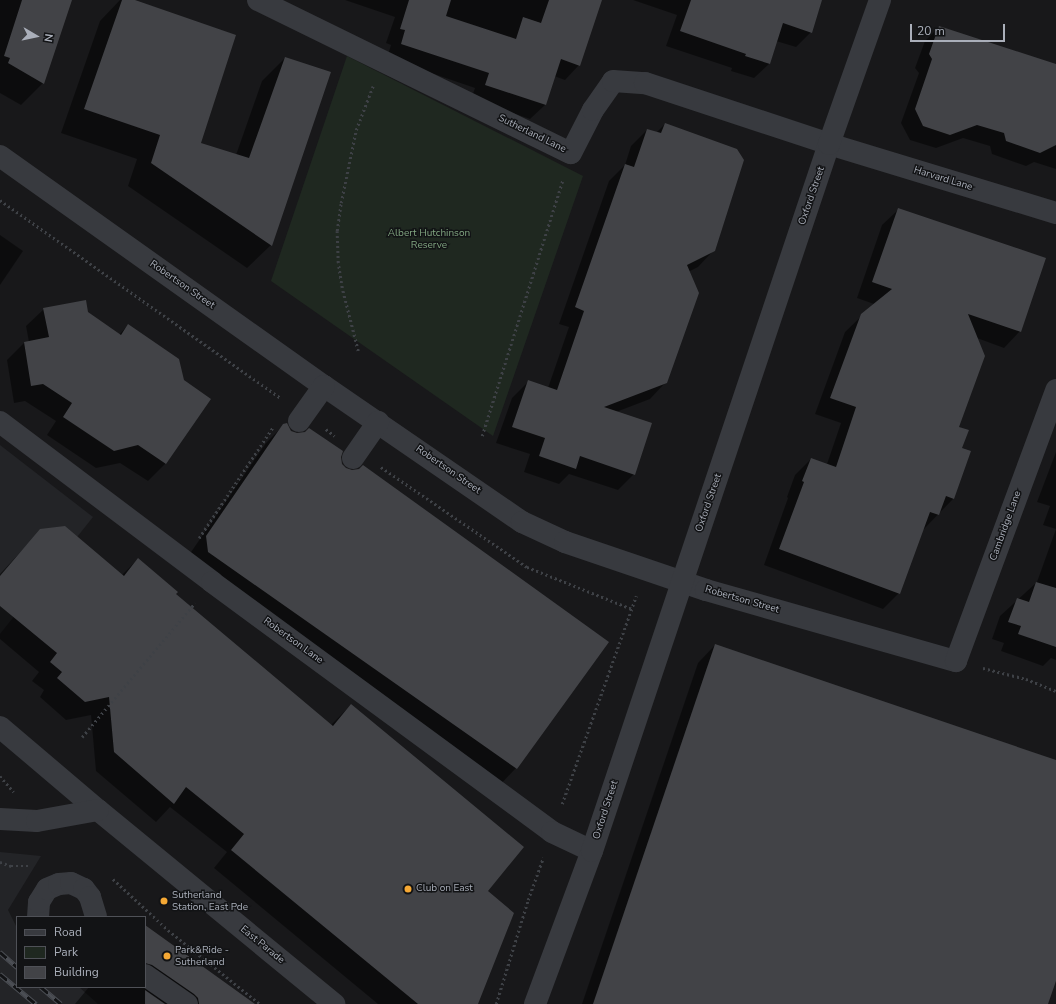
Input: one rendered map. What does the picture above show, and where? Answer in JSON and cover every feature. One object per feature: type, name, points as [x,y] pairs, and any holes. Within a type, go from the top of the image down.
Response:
[{"type":"street","name":"Sutherland Lane","points":[[258,0],[571,153],[592,110],[613,81],[645,83],[829,144]]},
{"type":"street","name":"Oxford Street","points":[[535,1004],[592,851],[829,144],[880,0]]},
{"type":"street","name":"Harvard Lane","points":[[829,144],[1056,213]]},
{"type":"street","name":"Robertson Street","points":[[0,156],[324,386],[522,522],[565,542],[682,581],[956,661]]},
{"type":"street","points":[[299,421],[324,386]]},
{"type":"street","name":"Cambridge Lane","points":[[956,661],[1056,390]]},
{"type":"street","name":"Robertson Lane","points":[[0,422],[212,582],[552,832],[592,851]]},
{"type":"street","points":[[353,458],[378,422]]},
{"type":"street","name":"East Parade","points":[[0,727],[98,810],[334,1004]]},
{"type":"street","points":[[0,819],[37,821],[98,810]]},
{"type":"street","points":[[38,916],[39,902],[47,889],[59,884],[71,883],[84,889],[90,897],[96,916]]},
{"type":"street","points":[[146,976],[187,1004]]},
{"type":"path","points":[[358,351],[342,288],[338,263],[337,231],[341,203],[356,130],[374,84],[365,53]]},
{"type":"path","points":[[482,436],[571,153]]},
{"type":"path","points":[[184,560],[276,422]]},
{"type":"path","points":[[496,1004],[528,900],[645,569]]},
{"type":"path","points":[[82,737],[212,582]]},
{"type":"path","points":[[956,661],[1026,679],[1056,690]]},
{"type":"path","points":[[0,776],[12,787]]},
{"type":"path","points":[[113,878],[168,930],[260,1004]]},
{"type":"shaded area","points":[[0,445],[93,517],[0,634]]},
{"type":"shaded area","points":[[0,852],[41,856],[8,910],[16,926],[16,988],[80,988],[98,1004],[0,1004]]},
{"type":"green space","name":"Albert Hutchinson Reserve","points":[[347,56],[583,176],[493,436],[271,281]]},
{"type":"building","points":[[22,0],[72,0],[44,84],[8,63],[10,58],[4,56]]},
{"type":"building","points":[[122,0],[135,0],[236,35],[201,143],[249,158],[285,57],[331,72],[272,246],[151,163],[160,135],[84,109]]},
{"type":"building","points":[[409,0],[451,0],[446,16],[516,39],[523,17],[541,23],[549,0],[602,0],[580,66],[561,59],[546,105],[485,85],[489,73],[401,44],[405,30],[400,29]]},
{"type":"building","points":[[691,0],[822,0],[812,33],[783,23],[770,64],[680,31]]},
{"type":"building","points":[[939,26],[1056,64],[1056,145],[1040,153],[1006,141],[1004,133],[977,125],[950,135],[923,126],[915,109],[932,59],[929,54]]},
{"type":"building","points":[[665,123],[737,149],[744,160],[715,251],[687,265],[699,293],[667,383],[604,407],[652,423],[635,475],[580,456],[576,469],[539,456],[545,438],[512,427],[528,380],[557,390],[584,311],[575,307],[625,164],[634,167],[647,129],[661,133]]},
{"type":"building","points":[[898,208],[1046,258],[1021,332],[968,314],[985,356],[959,427],[969,430],[962,448],[971,451],[954,499],[946,496],[939,515],[930,512],[900,594],[779,549],[804,482],[802,481],[811,458],[836,467],[856,407],[830,398],[861,314],[892,289],[872,282]]},
{"type":"building","points":[[86,300],[88,312],[121,335],[128,324],[179,359],[184,380],[211,399],[166,464],[138,445],[114,451],[63,417],[72,403],[43,384],[31,386],[24,342],[49,337],[43,308]]},
{"type":"building","points":[[287,423],[291,431],[297,433],[305,432],[309,428],[343,451],[341,457],[342,464],[346,468],[352,470],[359,469],[363,465],[609,642],[517,769],[208,552],[206,536],[283,424]]},
{"type":"building","points":[[65,526],[124,576],[138,558],[178,592],[176,594],[333,726],[351,704],[524,847],[488,891],[514,913],[478,1004],[418,1004],[231,850],[244,834],[186,787],[174,804],[114,752],[109,697],[85,702],[57,678],[62,672],[50,662],[57,653],[0,606],[0,576],[40,529]]},
{"type":"building","points":[[1036,582],[1056,588],[1056,647],[1018,634],[1021,626],[1008,622],[1017,598],[1029,602]]},
{"type":"building","points":[[715,644],[1056,760],[1056,981],[1048,1004],[593,1004]]},
{"type":"building","points":[[146,926],[255,1004],[199,1004],[198,998],[194,994],[152,965],[146,963]]},
{"type":"building","points":[[145,990],[165,1004],[145,1004]]},
{"type":"railway","points":[[0,952],[16,966]]},
{"type":"railway","points":[[0,974],[16,987]]},
{"type":"railway","points":[[17,988],[36,1004]]},
{"type":"railway","points":[[42,988],[61,1004]]},
{"type":"place","name":"Club on East","points":[[408,889]]},
{"type":"place","name":"Sutherland Station, East Pde","points":[[164,901]]},
{"type":"place","name":"Park&Ride - Sutherland","points":[[167,956]]}]
